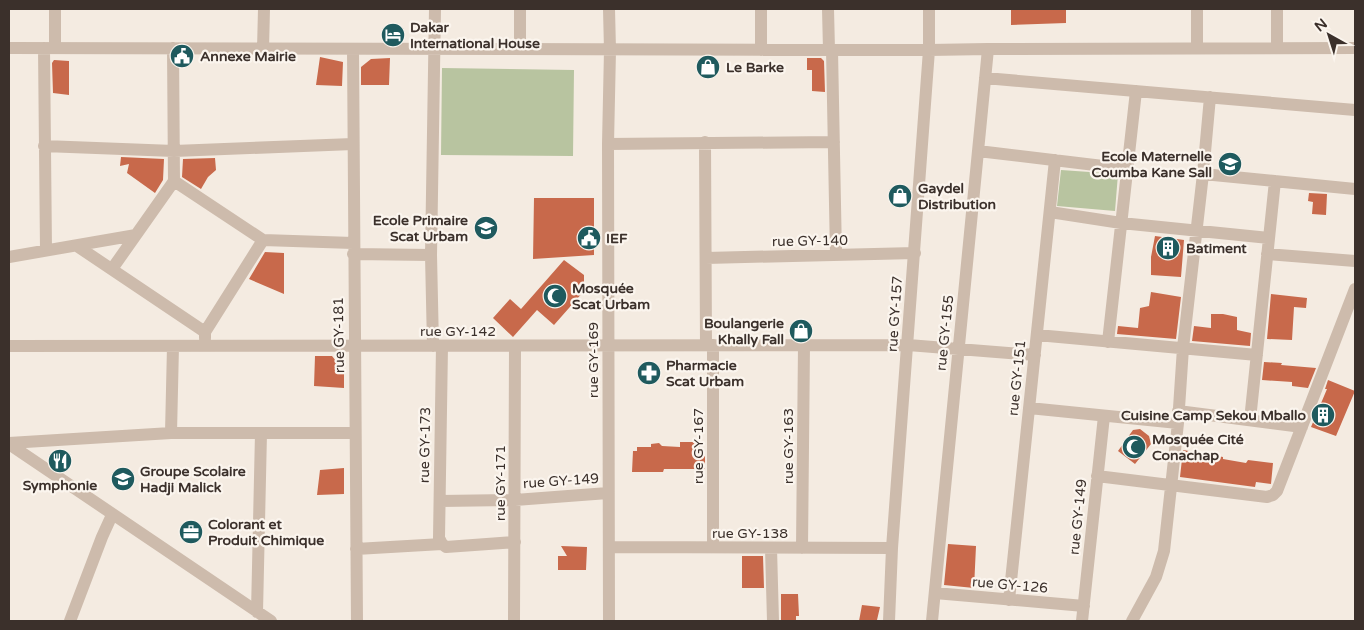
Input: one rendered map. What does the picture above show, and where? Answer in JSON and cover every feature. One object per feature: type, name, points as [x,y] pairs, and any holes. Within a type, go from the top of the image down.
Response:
[{"type":"street","points":[[46,250],[44,146],[49,48],[55,9]]},
{"type":"street","points":[[263,49],[264,9]]},
{"type":"street","name":"rue GY-173","points":[[435,9],[431,255],[438,346],[439,538],[442,544]]},
{"type":"street","points":[[520,9],[520,49]]},
{"type":"street","name":"rue GY-169","points":[[609,9],[609,621]]},
{"type":"street","points":[[761,9],[761,50]]},
{"type":"street","points":[[828,9],[834,142],[836,255]]},
{"type":"street","name":"rue GY-157","points":[[889,621],[892,548],[929,50],[929,9]]},
{"type":"street","points":[[1197,9],[1197,48]]},
{"type":"street","points":[[1277,9],[1277,47]]},
{"type":"street","points":[[9,48],[610,50],[1355,48]]},
{"type":"street","points":[[112,269],[174,181],[173,48]]},
{"type":"street","name":"rue GY-181","points":[[353,49],[357,621]]},
{"type":"street","name":"rue GY-155","points":[[932,621],[988,49]]},
{"type":"street","points":[[985,78],[1355,110]]},
{"type":"street","points":[[1108,342],[1136,91]]},
{"type":"street","points":[[1132,621],[1156,577],[1164,551],[1172,485],[1183,348],[1210,97]]},
{"type":"street","name":"rue GY-167","points":[[705,142],[713,548]]},
{"type":"street","points":[[608,144],[834,142]]},
{"type":"street","points":[[44,146],[174,151],[353,144]]},
{"type":"street","points":[[978,151],[1128,169]]},
{"type":"street","name":"rue GY-151","points":[[1009,600],[1055,160]]},
{"type":"street","points":[[1203,174],[1355,190]]},
{"type":"street","points":[[174,181],[263,240],[431,255]]},
{"type":"street","points":[[1250,420],[1274,181]]},
{"type":"street","points":[[1050,212],[1121,223],[1269,238]]},
{"type":"street","points":[[9,258],[136,235]]},
{"type":"street","points":[[205,346],[205,332],[263,240]]},
{"type":"street","points":[[77,246],[205,332]]},
{"type":"street","name":"rue GY-140","points":[[706,258],[915,254]]},
{"type":"street","points":[[1267,254],[1355,261]]},
{"type":"street","points":[[1097,476],[1268,497],[1273,495],[1277,491],[1355,289]]},
{"type":"street","points":[[1037,335],[1256,355]]},
{"type":"street","name":"rue GY-163","points":[[802,548],[804,345]]},
{"type":"street","name":"rue GY-142","points":[[9,346],[908,345],[1035,355]]},
{"type":"street","points":[[172,433],[173,346]]},
{"type":"street","name":"rue GY-171","points":[[514,621],[515,346]]},
{"type":"street","points":[[1029,408],[1104,416],[1250,420],[1302,427]]},
{"type":"street","name":"rue GY-149","points":[[1082,621],[1104,416]]},
{"type":"street","points":[[9,444],[172,433],[355,433]]},
{"type":"street","points":[[257,612],[261,433]]},
{"type":"street","points":[[9,444],[271,621]]},
{"type":"street","name":"rue GY-149","points":[[440,501],[515,500],[608,493]]},
{"type":"street","points":[[70,621],[112,515]]},
{"type":"street","points":[[356,549],[514,542]]},
{"type":"street","name":"rue GY-138","points":[[608,547],[892,548]]},
{"type":"street","points":[[771,548],[773,621]]},
{"type":"street","name":"rue GY-126","points":[[935,593],[1084,606]]},
{"type":"green space","points":[[442,68],[574,70],[573,156],[441,155]]},
{"type":"green space","points":[[1061,170],[1118,174],[1115,211],[1057,206]]},
{"type":"building","points":[[1011,9],[1066,9],[1066,23],[1011,25]]},
{"type":"building","points":[[320,57],[343,62],[342,86],[316,85]]},
{"type":"building","points":[[390,58],[389,85],[361,85],[361,67],[371,59]]},
{"type":"building","points":[[807,58],[821,58],[824,61],[825,92],[812,91],[812,70],[807,70]]},
{"type":"building","points":[[54,60],[69,61],[69,95],[53,93],[52,63]]},
{"type":"building","points":[[121,157],[164,159],[163,180],[155,193],[127,173],[129,164],[120,166]]},
{"type":"building","points":[[215,158],[216,170],[208,177],[201,189],[182,177],[183,159]]},
{"type":"building","points":[[1309,193],[1327,194],[1326,215],[1312,214],[1313,202],[1308,201]]},
{"type":"building","points":[[534,198],[594,198],[594,255],[533,259]]},
{"type":"building","points":[[1155,236],[1184,240],[1181,277],[1151,275],[1151,257]]},
{"type":"building","points":[[265,252],[284,253],[284,294],[249,279]]},
{"type":"building","name":"Mosquée Scat Urbam","points":[[564,260],[584,275],[584,291],[554,325],[537,310],[513,337],[493,318],[510,299],[521,309]]},
{"type":"building","points":[[1151,292],[1181,297],[1176,339],[1117,334],[1118,326],[1138,328],[1140,308],[1149,306]]},
{"type":"building","points":[[1271,294],[1307,298],[1306,308],[1294,307],[1292,340],[1267,339]]},
{"type":"building","points":[[1211,314],[1237,317],[1237,330],[1251,333],[1250,346],[1192,341],[1194,326],[1211,328]]},
{"type":"building","points":[[315,356],[332,356],[344,371],[344,388],[314,386]]},
{"type":"building","points":[[1264,362],[1316,368],[1308,388],[1292,386],[1292,382],[1262,380]]},
{"type":"building","name":"Cuisine Camp Sekou Mballo","points":[[1328,380],[1355,391],[1336,436],[1311,427],[1327,389],[1325,389]]},
{"type":"building","name":"Mosquée Cité Conachap","points":[[1140,429],[1149,436],[1151,444],[1135,464],[1118,451],[1133,430]]},
{"type":"building","points":[[680,442],[700,442],[700,456],[705,456],[705,469],[664,469],[663,472],[632,472],[633,451],[637,451],[637,447],[651,447],[651,444],[659,443],[662,446],[680,447]]},
{"type":"building","points":[[1183,450],[1246,463],[1248,460],[1273,463],[1271,484],[1256,482],[1255,487],[1180,477]]},
{"type":"building","points":[[344,468],[344,494],[317,495],[320,470]]},
{"type":"building","points":[[948,544],[976,546],[974,588],[944,585]]},
{"type":"building","points":[[561,546],[587,547],[586,570],[558,570],[558,556],[567,556]]},
{"type":"building","points":[[742,556],[763,556],[764,588],[742,588]]},
{"type":"building","points":[[781,594],[798,594],[799,616],[796,616],[796,621],[781,621]]},
{"type":"building","points":[[862,605],[880,607],[877,620],[859,621]]},
{"type":"place","name":"Dakar International House","points":[[393,35]]},
{"type":"place","name":"Annexe Mairie","points":[[182,56]]},
{"type":"place","name":"Le Barke","points":[[708,67]]},
{"type":"place","name":"Ecole Maternelle Coumba Kane Sall","points":[[1230,164]]},
{"type":"place","name":"Gaydel Distribution","points":[[900,196]]},
{"type":"place","name":"Ecole Primaire Scat Urbam","points":[[486,228]]},
{"type":"place","name":"IEF","points":[[589,238]]},
{"type":"place","name":"Batiment","points":[[1168,248]]},
{"type":"place","name":"Mosquée Scat Urbam","points":[[555,296]]},
{"type":"place","name":"Boulangerie Khally Fall","points":[[801,331]]},
{"type":"place","name":"Pharmacie Scat Urbam","points":[[649,373]]},
{"type":"place","name":"Cuisine Camp Sekou Mballo","points":[[1323,415]]},
{"type":"place","name":"Mosquée Cité Conachap","points":[[1134,447]]},
{"type":"place","name":"Symphonie","points":[[60,461]]},
{"type":"place","name":"Groupe Scolaire Hadji Malick","points":[[123,479]]},
{"type":"place","name":"Colorant et Produit Chimique","points":[[191,532]]}]
